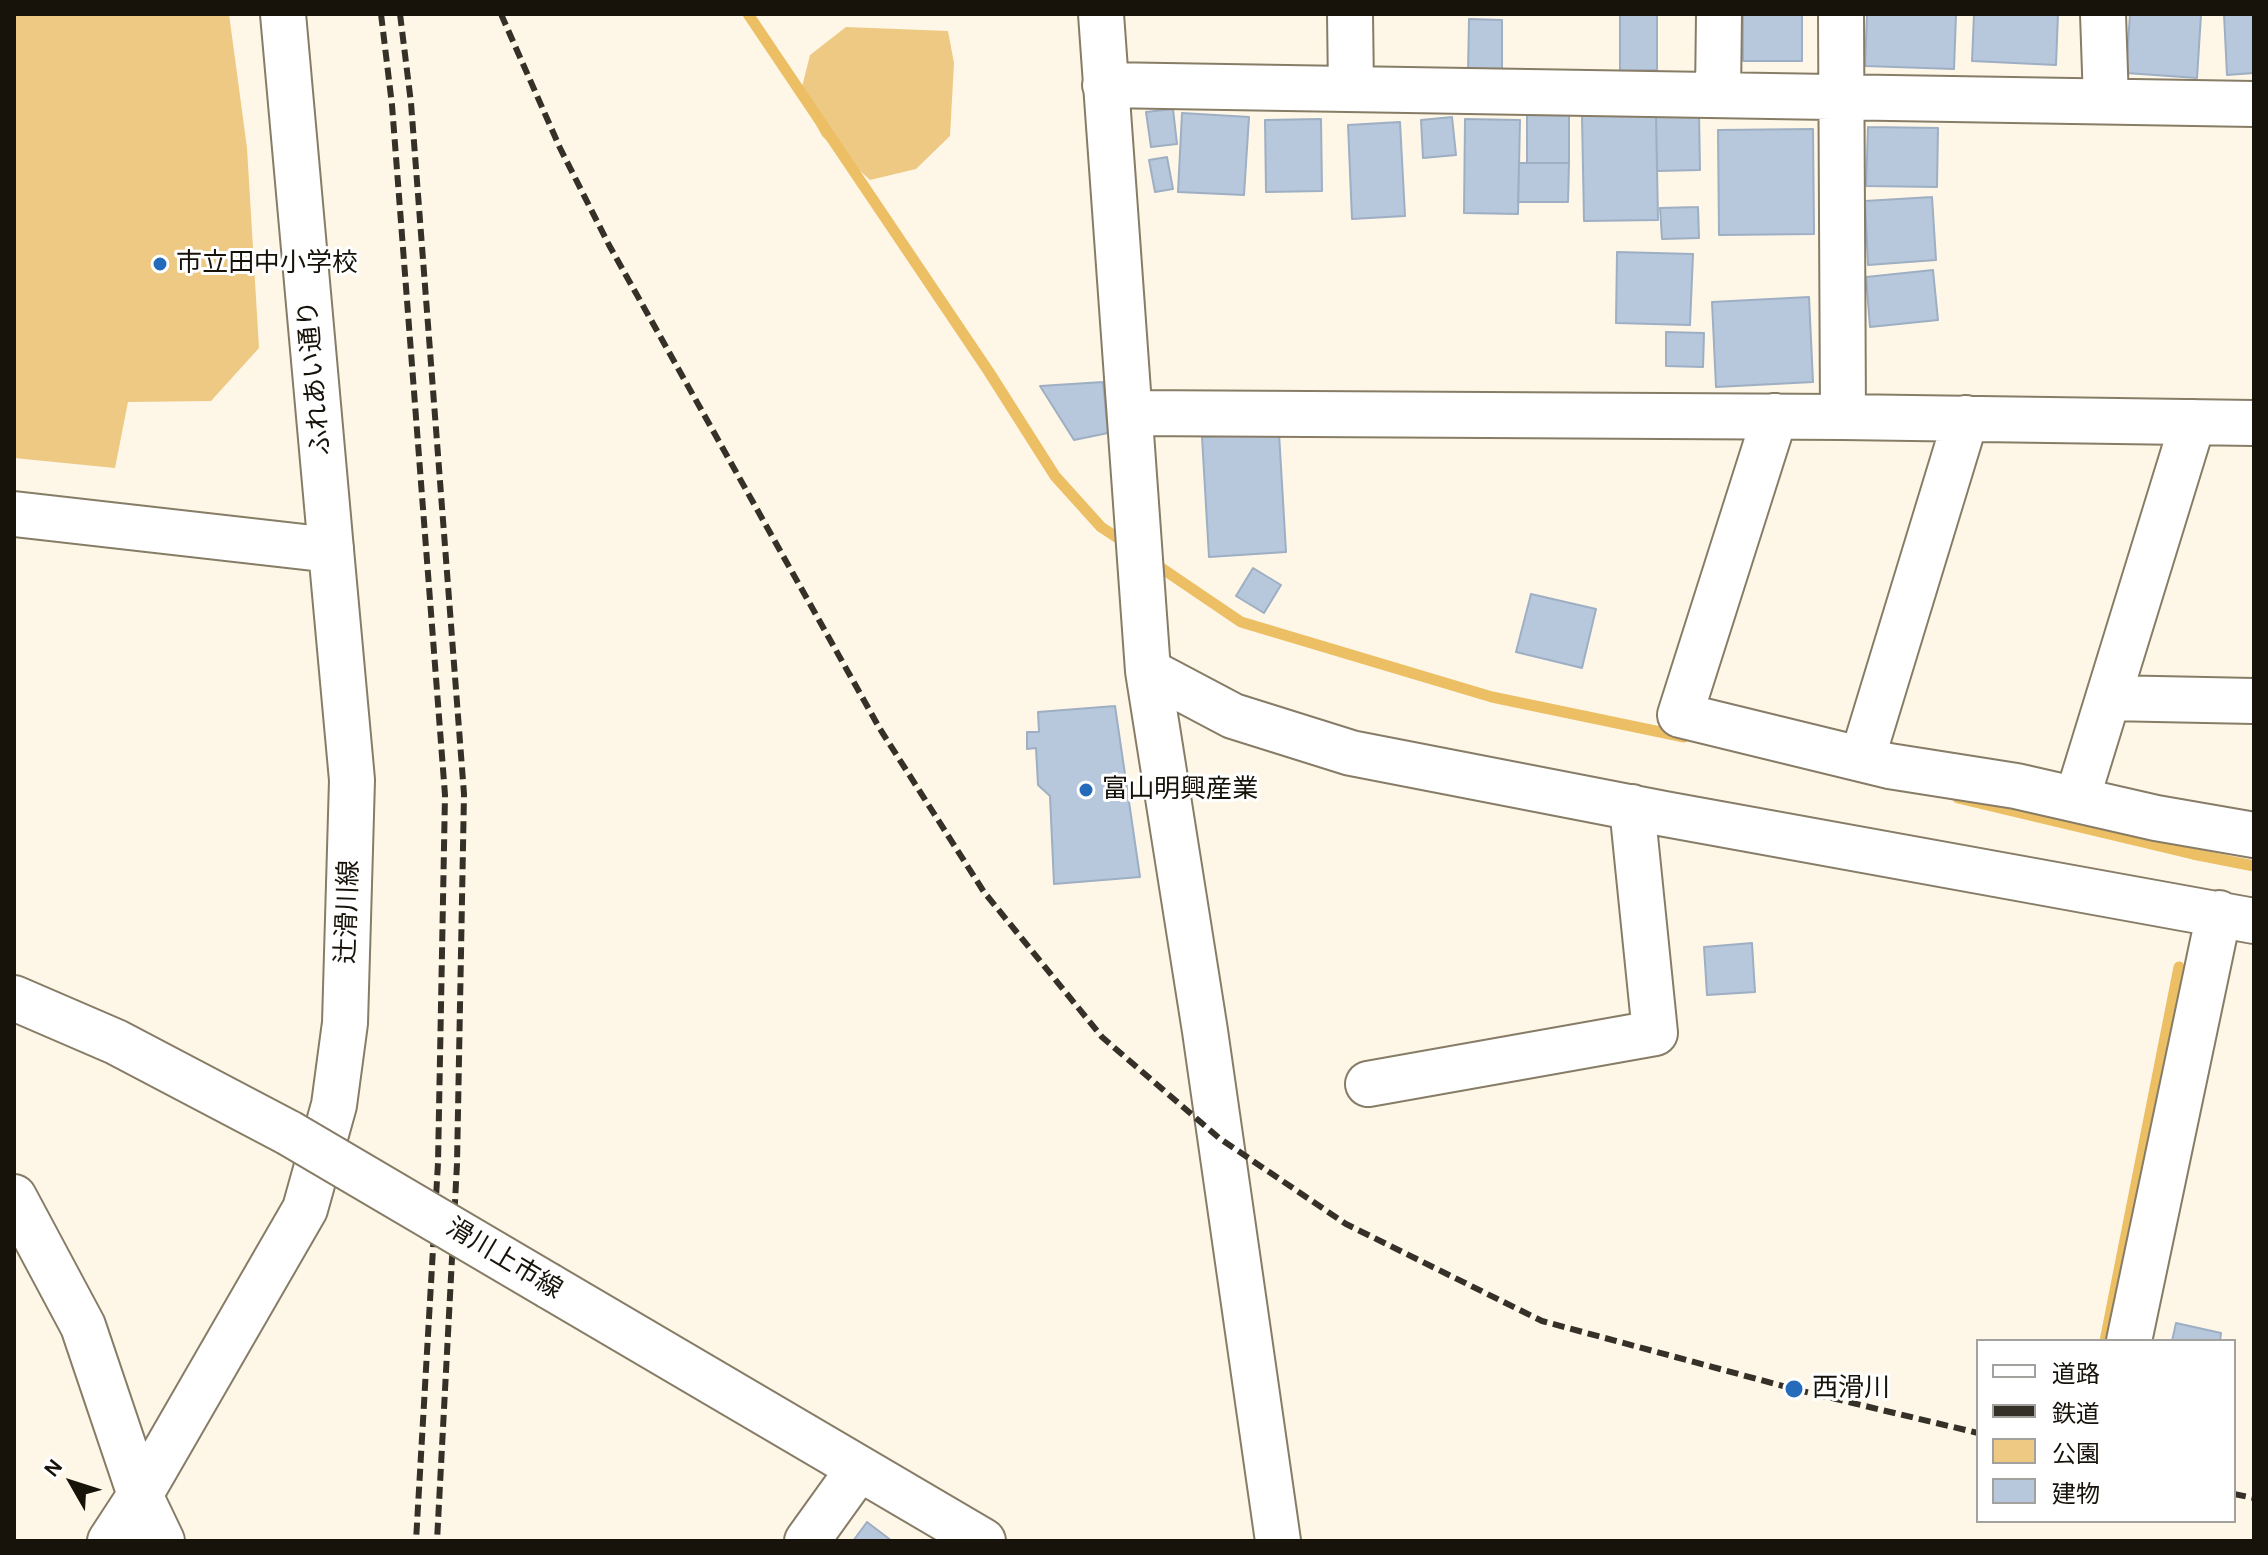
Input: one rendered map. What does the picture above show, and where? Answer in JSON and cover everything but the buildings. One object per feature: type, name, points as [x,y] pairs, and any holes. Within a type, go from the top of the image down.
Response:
[{"type":"street","name":"ふれあい通り","points":[[283,14],[331,550]]},
{"type":"street","points":[[1101,14],[1147,658],[1205,1031],[1278,1541]]},
{"type":"street","points":[[1350,14],[1351,89]]},
{"type":"street","points":[[1718,95],[1719,14]]},
{"type":"street","points":[[1841,14],[1843,417]]},
{"type":"street","points":[[2103,14],[2106,101]]},
{"type":"street","points":[[1105,85],[2254,104]]},
{"type":"street","points":[[1130,413],[1775,416],[2254,423]]},
{"type":"street","points":[[1775,416],[1680,715],[1889,766],[2016,786],[2156,818],[2254,835]]},
{"type":"street","points":[[1862,759],[1966,418]]},
{"type":"street","points":[[2077,799],[2193,422]]},
{"type":"street","points":[[14,514],[331,550]]},
{"type":"street","name":"辻滑川線","points":[[140,1495],[305,1209],[334,1105],[345,1023],[352,780],[331,550]]},
{"type":"street","points":[[1147,658],[1233,716],[1351,753],[2237,917],[2130,1339]]},
{"type":"street","points":[[2108,698],[2254,701]]},
{"type":"street","points":[[1368,1084],[1655,1033],[1632,807]]},
{"type":"street","name":"滑川上市線","points":[[14,998],[116,1042],[289,1133],[983,1541]]},
{"type":"street","points":[[20,1230],[83,1326],[140,1495],[162,1541]]},
{"type":"street","points":[[807,1541],[858,1470]]},
{"type":"street","points":[[110,1541],[140,1495]]},
{"type":"green space","name":"市立田中小学校","points":[[14,14],[229,14],[247,148],[259,348],[211,401],[128,402],[115,468],[14,458]]},
{"type":"green space","points":[[846,27],[948,31],[954,63],[950,136],[916,169],[870,180],[822,136],[800,95],[810,55]]},
{"type":"waterway","points":[[748,14],[989,372],[1055,476],[1101,527],[1127,544]]},
{"type":"waterway","points":[[1151,561],[1241,622],[1492,697],[1684,737]]},
{"type":"waterway","points":[[1958,798],[2254,866]]},
{"type":"waterway","points":[[2105,1339],[2179,967]]},
{"type":"railway","points":[[381,14],[392,105],[445,795],[438,1163],[416,1541]]},
{"type":"railway","points":[[400,14],[411,103],[464,794],[457,1164],[437,1541]]},
{"type":"railway","points":[[501,14],[560,148],[609,245],[880,729],[984,892],[1102,1037],[1219,1138],[1346,1224],[1542,1321],[1794,1389],[1976,1433]]},
{"type":"railway","points":[[2236,1494],[2254,1498]]},
{"type":"place","name":"市立田中小学校","points":[[160,264]]},
{"type":"place","name":"富山明興産業","points":[[1086,790]]},
{"type":"place","name":"西滑川","points":[[1794,1389]]}]
